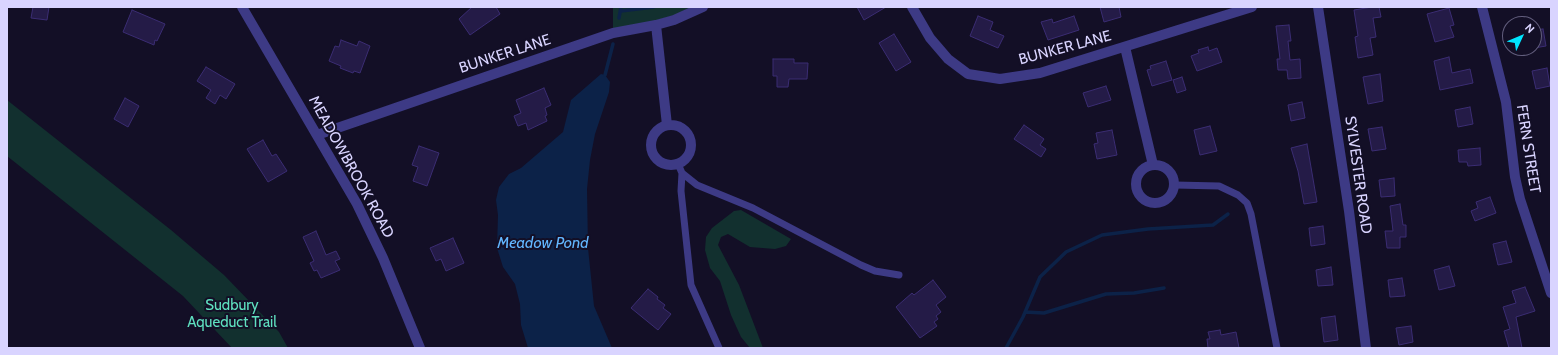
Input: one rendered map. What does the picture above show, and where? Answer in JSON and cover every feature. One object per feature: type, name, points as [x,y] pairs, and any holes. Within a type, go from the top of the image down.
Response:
[{"type":"street","name":"MEADOWBROOK ROAD","points":[[242,7],[318,135],[370,229],[420,348]]},
{"type":"street","name":"BUNKER LANE","points":[[318,135],[613,33],[656,26],[703,7]]},
{"type":"street","name":"BUNKER LANE","points":[[912,7],[930,38],[948,59],[968,74],[1000,79],[1040,73],[1252,7]]},
{"type":"street","name":"SYLVESTER ROAD","points":[[1318,7],[1349,211],[1366,348]]},
{"type":"street","name":"FERN STREET","points":[[1482,7],[1506,102],[1515,177],[1520,199],[1551,293]]},
{"type":"street","points":[[656,26],[667,125]]},
{"type":"street","points":[[1124,47],[1153,165]]},
{"type":"street","points":[[667,125],[680,127],[689,135],[691,143],[690,152],[680,168],[664,164],[657,159],[651,150],[651,140],[654,133],[667,125]]},
{"type":"street","points":[[1153,165],[1166,168],[1174,178],[1175,185],[1171,196],[1164,202],[1152,204],[1142,198],[1136,188],[1138,175],[1145,168],[1153,165]]},
{"type":"lane","points":[[680,168],[697,185],[753,208],[861,265],[875,271],[899,275]]},
{"type":"lane","points":[[680,168],[691,285],[719,348]]},
{"type":"lane","points":[[1175,185],[1219,186],[1238,195],[1247,203],[1251,214],[1277,348]]},
{"type":"green space","points":[[613,7],[703,7],[613,33]]},
{"type":"green space","name":"Sudbury Aqueduct Trail","points":[[7,100],[171,230],[224,275],[279,332],[288,348],[232,348],[183,296],[7,156]]},
{"type":"green space","points":[[741,210],[791,239],[786,246],[775,249],[750,247],[728,234],[721,237],[718,245],[739,285],[763,348],[750,348],[741,337],[731,315],[720,281],[710,268],[705,250],[706,237],[712,228],[734,211]]},
{"type":"water","name":"Meadow Pond","points":[[601,74],[605,75],[610,82],[609,92],[595,134],[590,160],[587,189],[588,248],[594,306],[612,348],[528,348],[521,325],[520,304],[515,284],[503,267],[497,248],[498,215],[496,200],[499,187],[509,174],[521,168],[563,132],[571,100]]},
{"type":"building","points":[[33,7],[49,7],[47,20],[31,18]]},
{"type":"building","points":[[472,7],[496,7],[500,14],[470,35],[459,19]]},
{"type":"building","points":[[857,7],[886,7],[864,20]]},
{"type":"building","points":[[1100,7],[1119,7],[1121,17],[1104,22]]},
{"type":"building","points":[[1379,7],[1381,17],[1373,18],[1376,37],[1370,38],[1373,55],[1358,58],[1355,37],[1358,36],[1354,10]]},
{"type":"building","points":[[1449,8],[1454,25],[1450,26],[1454,37],[1435,42],[1427,14]]},
{"type":"building","points":[[132,10],[165,24],[157,41],[155,40],[154,45],[123,32]]},
{"type":"building","points":[[978,16],[993,22],[990,30],[1004,36],[998,48],[970,36]]},
{"type":"building","points":[[1074,16],[1079,30],[1048,40],[1041,22],[1052,19],[1053,23]]},
{"type":"building","points":[[1289,25],[1291,41],[1288,41],[1290,60],[1300,59],[1301,78],[1288,79],[1287,70],[1278,70],[1277,59],[1280,59],[1276,26]]},
{"type":"building","points":[[1542,29],[1546,46],[1542,47]]},
{"type":"building","points":[[894,34],[911,62],[896,71],[879,43]]},
{"type":"building","points":[[341,40],[357,46],[359,41],[370,46],[360,73],[354,71],[353,73],[340,68],[341,66],[329,61],[335,46],[339,47]]},
{"type":"building","points":[[1208,47],[1209,51],[1217,48],[1222,62],[1197,71],[1191,56],[1199,53],[1198,50]]},
{"type":"building","points":[[1449,57],[1452,73],[1470,69],[1473,83],[1440,90],[1434,61]]},
{"type":"building","points":[[773,59],[794,59],[794,63],[808,63],[807,79],[789,79],[788,87],[777,87],[777,76],[773,76]]},
{"type":"building","points":[[1166,61],[1172,80],[1152,86],[1147,70],[1151,69],[1150,66]]},
{"type":"building","points":[[206,67],[235,84],[226,99],[220,95],[215,104],[206,98],[211,90],[197,81]]},
{"type":"building","points":[[1547,68],[1550,86],[1536,89],[1532,71]]},
{"type":"building","points":[[1380,74],[1383,101],[1368,104],[1363,77]]},
{"type":"building","points":[[1182,77],[1186,90],[1177,93],[1173,80]]},
{"type":"building","points":[[1106,86],[1111,100],[1088,107],[1083,93]]},
{"type":"building","points":[[544,88],[551,105],[545,108],[547,115],[545,116],[547,121],[528,130],[526,123],[518,126],[514,116],[521,113],[516,100]]},
{"type":"building","points":[[125,98],[139,106],[128,127],[114,119]]},
{"type":"building","points":[[1302,102],[1305,118],[1291,121],[1288,105]]},
{"type":"building","points":[[1470,107],[1473,124],[1458,127],[1455,110]]},
{"type":"building","points":[[1024,125],[1044,139],[1040,145],[1046,149],[1041,157],[1014,139]]},
{"type":"building","points":[[1210,126],[1217,151],[1200,155],[1194,130]]},
{"type":"building","points":[[1382,127],[1386,149],[1372,151],[1368,129]]},
{"type":"building","points":[[1112,130],[1117,155],[1097,159],[1094,144],[1098,143],[1096,133]]},
{"type":"building","points":[[263,140],[272,156],[276,154],[287,171],[268,182],[247,149]]},
{"type":"building","points":[[1307,144],[1317,202],[1304,204],[1298,171],[1291,148]]},
{"type":"building","points":[[419,146],[439,153],[427,186],[413,181],[418,167],[412,165]]},
{"type":"building","points":[[1480,148],[1481,165],[1468,166],[1467,162],[1459,162],[1458,150]]},
{"type":"building","points":[[1394,178],[1395,196],[1381,197],[1379,180]]},
{"type":"building","points":[[1490,197],[1496,213],[1475,221],[1471,211],[1478,208],[1476,202]]},
{"type":"building","points":[[1400,204],[1403,225],[1406,225],[1406,237],[1400,237],[1400,248],[1387,248],[1385,231],[1393,231],[1390,206]]},
{"type":"building","points":[[1323,226],[1325,244],[1311,246],[1309,228]]},
{"type":"building","points":[[316,231],[326,255],[336,251],[340,259],[335,261],[340,270],[321,278],[317,270],[314,271],[310,263],[314,261],[303,237]]},
{"type":"building","points":[[453,238],[464,263],[446,271],[441,259],[436,261],[430,248]]},
{"type":"building","points":[[1506,241],[1512,262],[1498,265],[1493,244]]},
{"type":"building","points":[[1449,266],[1455,286],[1439,290],[1434,270]]},
{"type":"building","points":[[1331,267],[1333,285],[1318,286],[1316,270]]},
{"type":"building","points":[[1402,278],[1405,296],[1390,297],[1388,280]]},
{"type":"building","points":[[933,280],[946,297],[936,305],[941,312],[936,316],[938,319],[934,322],[937,326],[920,338],[896,307],[912,293],[914,295]]},
{"type":"building","points":[[1525,287],[1535,311],[1516,317],[1522,348],[1509,348],[1504,331],[1510,329],[1503,307],[1516,303],[1512,291]]},
{"type":"building","points":[[648,289],[658,297],[657,299],[665,305],[663,308],[671,314],[658,330],[631,308]]},
{"type":"building","points":[[1335,316],[1338,340],[1324,342],[1321,318]]},
{"type":"building","points":[[1411,326],[1413,342],[1399,345],[1396,328]]},
{"type":"building","points":[[1220,330],[1221,335],[1236,332],[1239,348],[1208,348],[1207,339],[1210,339],[1208,332]]},
{"type":"waterway","points":[[619,18],[621,7]]},
{"type":"waterway","points":[[621,11],[654,7]]},
{"type":"waterway","points":[[605,75],[613,44]]},
{"type":"waterway","points":[[1006,348],[1023,317],[1040,277],[1066,252],[1102,235],[1148,229],[1213,225],[1228,214]]},
{"type":"waterway","points":[[1025,312],[1044,313],[1106,294],[1134,293],[1164,288]]}]
